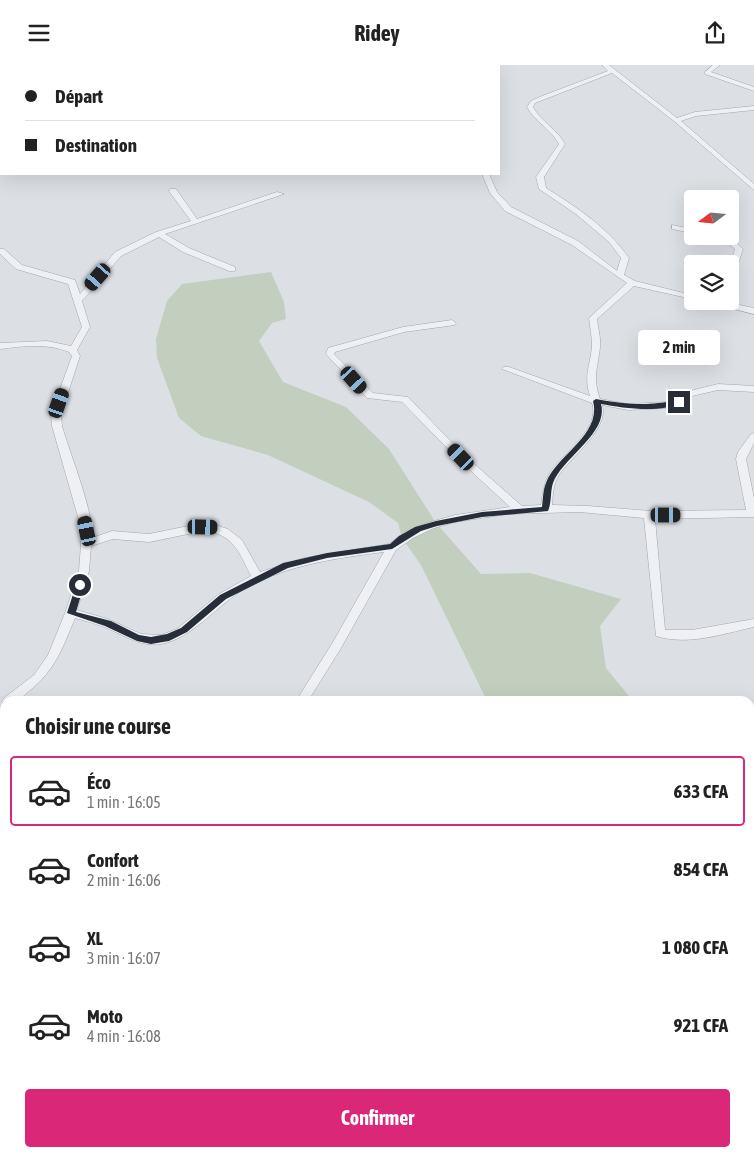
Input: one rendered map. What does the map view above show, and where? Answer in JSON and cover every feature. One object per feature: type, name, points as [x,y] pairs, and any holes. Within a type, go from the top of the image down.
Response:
[{"type":"street","points":[[620,276],[624,258],[617,247],[579,212],[543,189],[540,177],[562,144],[554,131],[536,117],[530,107],[544,97],[609,68],[621,65]]},
{"type":"street","points":[[717,65],[707,73],[754,89]]},
{"type":"street","points":[[609,68],[676,120],[754,189]]},
{"type":"street","points":[[676,120],[695,114],[754,108]]},
{"type":"street","points":[[486,175],[494,193],[508,209],[575,243],[632,283],[684,295]]},
{"type":"street","points":[[173,191],[196,222]]},
{"type":"street","points":[[79,300],[118,254],[160,234],[280,194]]},
{"type":"street","points":[[675,227],[684,229]]},
{"type":"street","points":[[160,234],[186,250],[232,269]]},
{"type":"street","points":[[1,251],[19,267],[67,278],[72,282],[86,327],[73,350]]},
{"type":"street","points":[[546,509],[549,484],[555,473],[595,426],[599,409],[592,389],[591,368],[596,346],[592,318],[632,283]]},
{"type":"street","points":[[739,307],[754,311]]},
{"type":"street","points":[[452,323],[403,329],[331,350],[330,354],[370,396],[405,399],[461,457],[521,511]]},
{"type":"street","points":[[0,346],[33,344],[66,346],[73,350],[76,356],[59,403],[57,426],[82,505],[87,544],[84,571],[72,613],[53,657],[38,678],[15,696]]},
{"type":"street","points":[[506,369],[596,401],[628,407],[646,408],[669,405],[689,394],[718,387],[754,389]]},
{"type":"street","points":[[305,696],[342,637],[392,547],[402,538],[418,529],[436,523],[482,515],[546,509],[598,510],[649,515],[753,513],[741,459],[743,452],[754,436]]},
{"type":"street","points":[[649,515],[660,633],[666,636],[690,634],[754,623]]},
{"type":"street","points":[[87,544],[112,535],[149,538],[203,527],[214,527],[229,532],[237,539],[258,579]]},
{"type":"street","points":[[72,613],[108,623],[137,638],[151,641],[184,630],[223,597],[286,565],[306,559],[392,547]]},
{"type":"green space","points":[[271,272],[284,302],[286,319],[272,323],[259,341],[283,382],[346,407],[389,449],[436,523],[481,574],[530,573],[621,599],[600,626],[606,668],[629,696],[485,696],[421,565],[402,538],[398,523],[369,502],[268,455],[201,436],[179,418],[157,358],[156,339],[167,301],[182,284]]},
{"type":"route","points":[[80,585],[72,613],[108,623],[137,638],[151,641],[169,637],[184,630],[223,597],[286,565],[327,555],[392,547],[402,538],[418,529],[436,523],[482,515],[546,509],[549,484],[555,473],[595,426],[599,409],[596,401],[628,407],[646,408],[679,402]]}]
